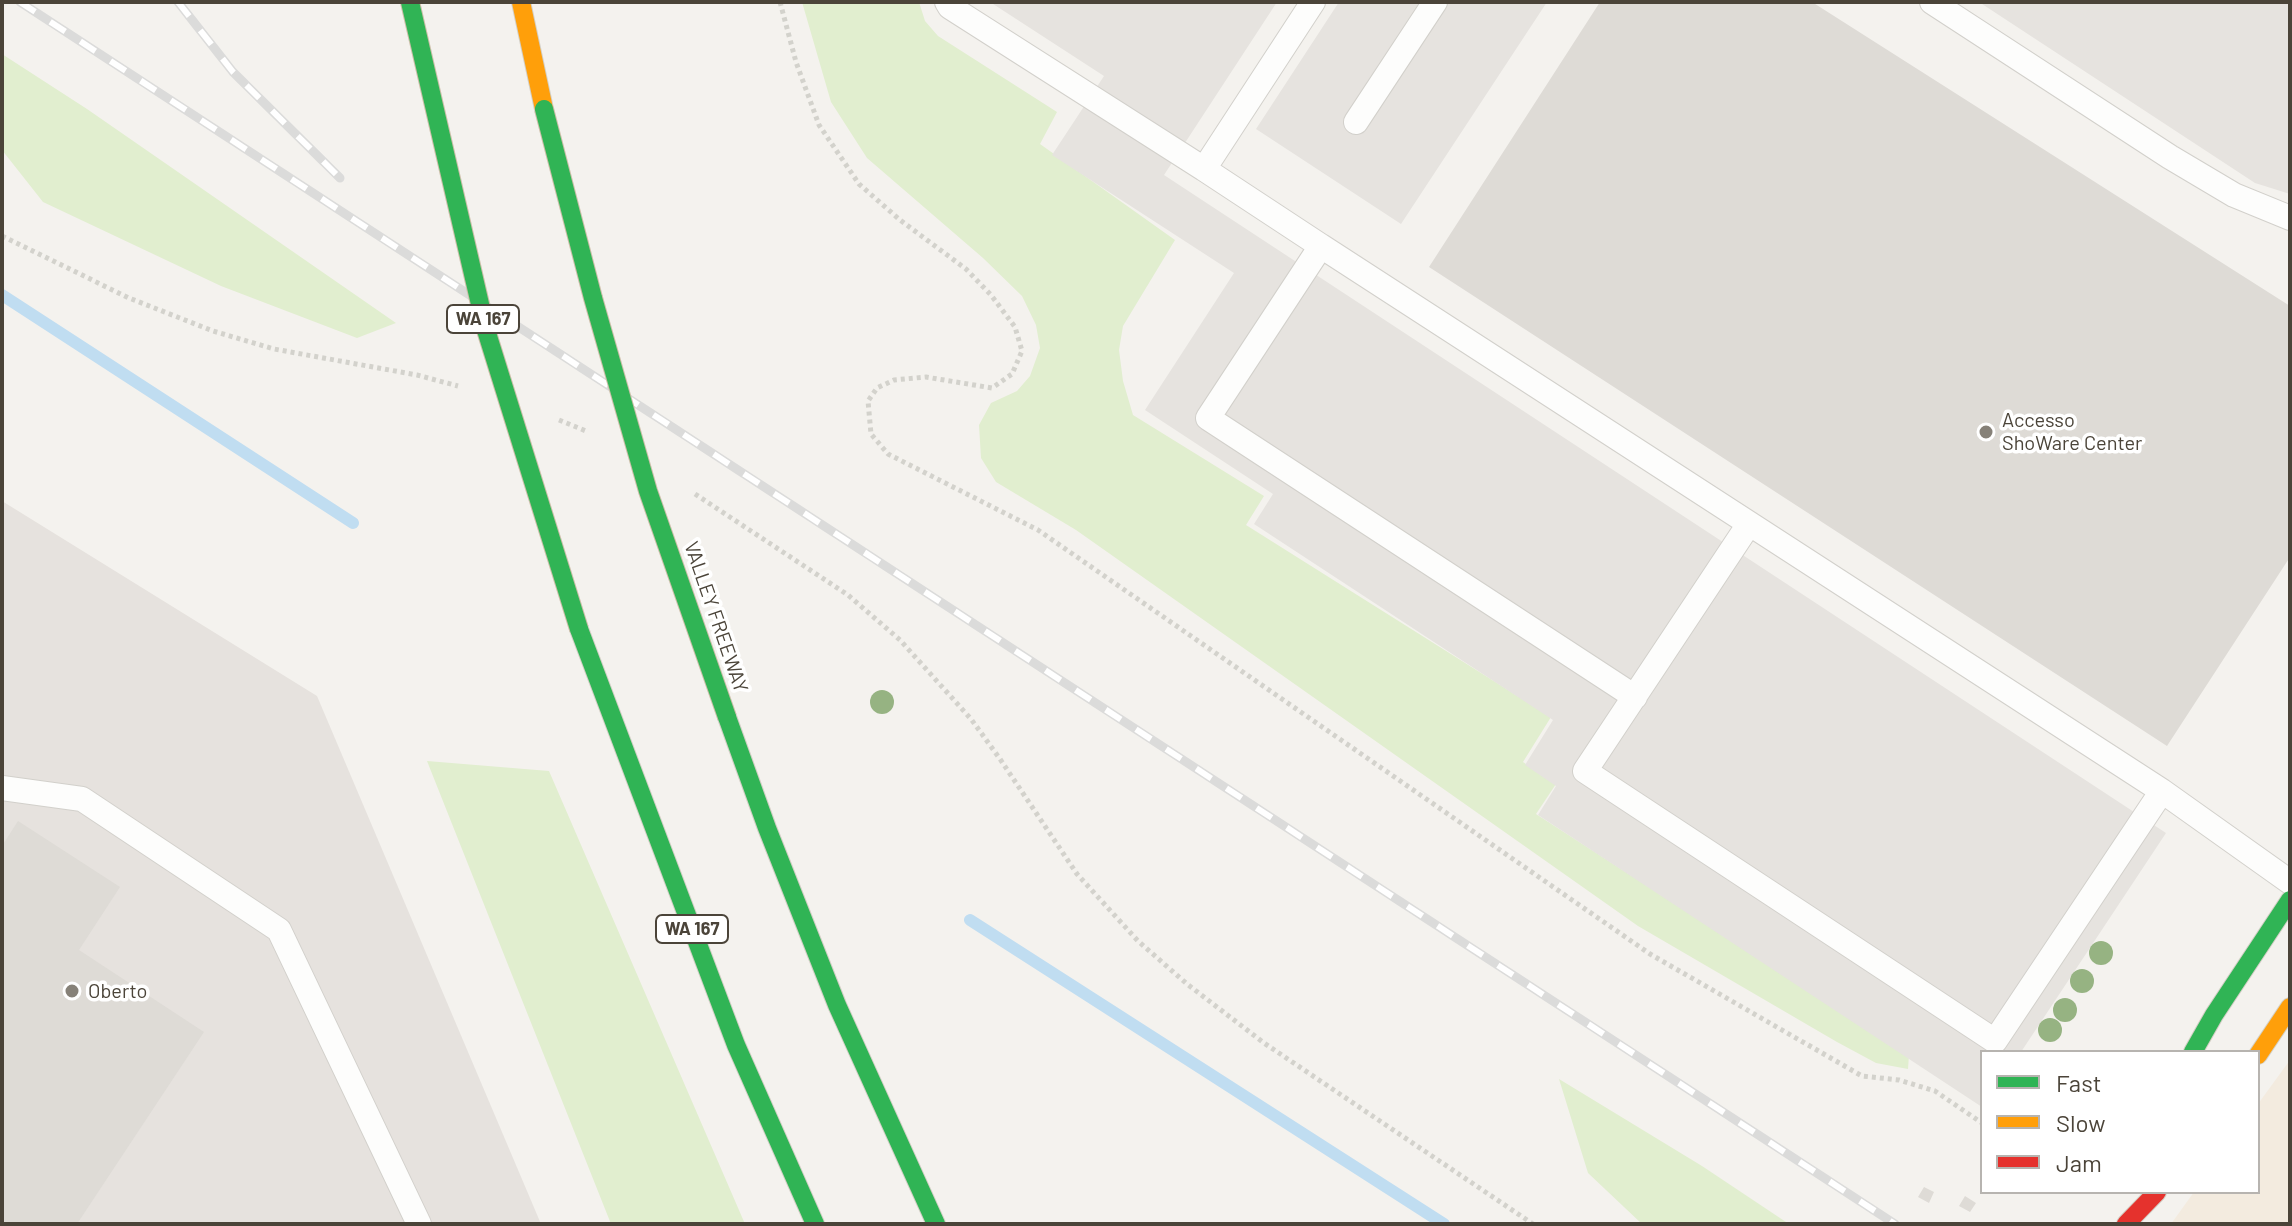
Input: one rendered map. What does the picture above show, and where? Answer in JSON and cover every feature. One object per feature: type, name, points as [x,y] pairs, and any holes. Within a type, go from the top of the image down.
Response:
[{"type":"main road","name":"WA 167","points":[[410,2],[486,330],[579,629],[736,1045],[815,1224]]},
{"type":"main road","name":"VALLEY FREEWAY","points":[[521,2],[544,109],[593,298],[648,491],[767,828],[837,1005],[936,1224]]},
{"type":"main road","points":[[2194,1050],[2290,900]]},
{"type":"main road","points":[[2260,1052],[2290,1007]]},
{"type":"main road","points":[[2116,1220],[2154,1194]]},
{"type":"lane","points":[[947,2],[950,7],[2162,791],[2290,882]]},
{"type":"lane","points":[[1204,169],[1313,2]]},
{"type":"lane","points":[[1356,122],[1435,2]]},
{"type":"lane","points":[[1932,2],[2170,157],[2234,195],[2290,218]]},
{"type":"lane","points":[[1321,246],[1208,418],[1635,697]]},
{"type":"lane","points":[[1749,524],[1585,771],[1995,1041],[2162,791]]},
{"type":"lane","points":[[2,788],[82,799],[279,930],[419,1224]]},
{"type":"path","points":[[780,2],[796,62],[819,125],[859,184],[900,220],[966,269],[1015,327],[1022,351],[1012,374],[992,388],[926,377],[894,380],[877,388],[868,401],[871,434],[888,454],[1038,530],[1650,954],[1862,1076],[1899,1080],[1935,1091],[1980,1122]]},
{"type":"path","points":[[2,236],[51,262]]},
{"type":"path","points":[[1187,984],[1264,1043],[1533,1224]]},
{"type":"shaded area","points":[[990,2],[1277,2],[1164,175],[2166,833],[2022,1050],[1980,1050],[1980,1106],[1538,815],[1556,786],[1525,765],[1553,720],[1254,524],[1273,494],[1145,410],[1234,273],[1052,155],[1104,76]]},
{"type":"shaded area","points":[[1339,2],[1547,2],[1401,224],[1256,129]]},
{"type":"shaded area","points":[[1979,2],[2290,2],[2290,194],[2255,183]]},
{"type":"shaded area","points":[[2,501],[317,696],[541,1224],[2,1224]]},
{"type":"shaded area","points":[[2290,1060],[2290,1224],[2171,1224],[2193,1194],[2260,1194],[2260,1101]]},
{"type":"green space","points":[[802,2],[919,2],[925,21],[938,36],[1057,112],[1040,144],[1175,240],[1123,326],[1119,350],[1123,381],[1133,415],[1264,496],[1246,525],[1551,717],[1523,762],[1556,784],[1536,814],[1909,1055],[1908,1069],[1876,1063],[1638,926],[1076,530],[996,482],[981,458],[979,425],[991,403],[1017,391],[1030,376],[1040,348],[1036,325],[1022,296],[983,258],[867,158],[831,102]]},
{"type":"green space","points":[[2,54],[87,109],[396,323],[357,338],[221,286],[43,202],[2,150]]},
{"type":"green space","points":[[427,761],[549,771],[745,1224],[611,1224]]},
{"type":"green space","points":[[1559,1079],[1702,1166],[1789,1224],[1642,1224],[1588,1173]]},
{"type":"building","name":"Accesso ShoWare Center","points":[[1600,2],[1812,2],[2290,306],[2290,557],[2167,746],[1429,267]]},
{"type":"building","name":"Oberto","points":[[18,821],[120,887],[79,950],[204,1032],[77,1224],[2,1224],[2,846]]},
{"type":"building","points":[[1924,1187],[1934,1192],[1929,1203],[1918,1197]]},
{"type":"building","points":[[1965,1196],[1976,1203],[1970,1212],[1959,1206]]},
{"type":"waterway","points":[[2,295],[353,523]]},
{"type":"waterway","points":[[970,920],[1444,1224]]},
{"type":"railway","points":[[20,2],[1895,1224]]},
{"type":"railway","points":[[178,2],[233,72],[340,178]]},
{"type":"traffic: fast","points":[[410,2],[486,330],[579,629]]},
{"type":"traffic: fast","points":[[544,109],[648,491],[727,717]]},
{"type":"traffic: fast","points":[[579,629],[736,1045],[815,1224]]},
{"type":"traffic: fast","points":[[727,717],[837,1005],[936,1224]]},
{"type":"traffic: fast","points":[[2194,1050],[2290,900]]},
{"type":"traffic: slow","points":[[521,2],[544,109]]},
{"type":"traffic: slow","points":[[2260,1052],[2290,1007]]},
{"type":"traffic: jam","points":[[2126,1224],[2155,1194]]},
{"type":"place","name":"Accesso ShoWare Center","points":[[1986,432]]},
{"type":"place","name":"Oberto","points":[[72,991]]}]
